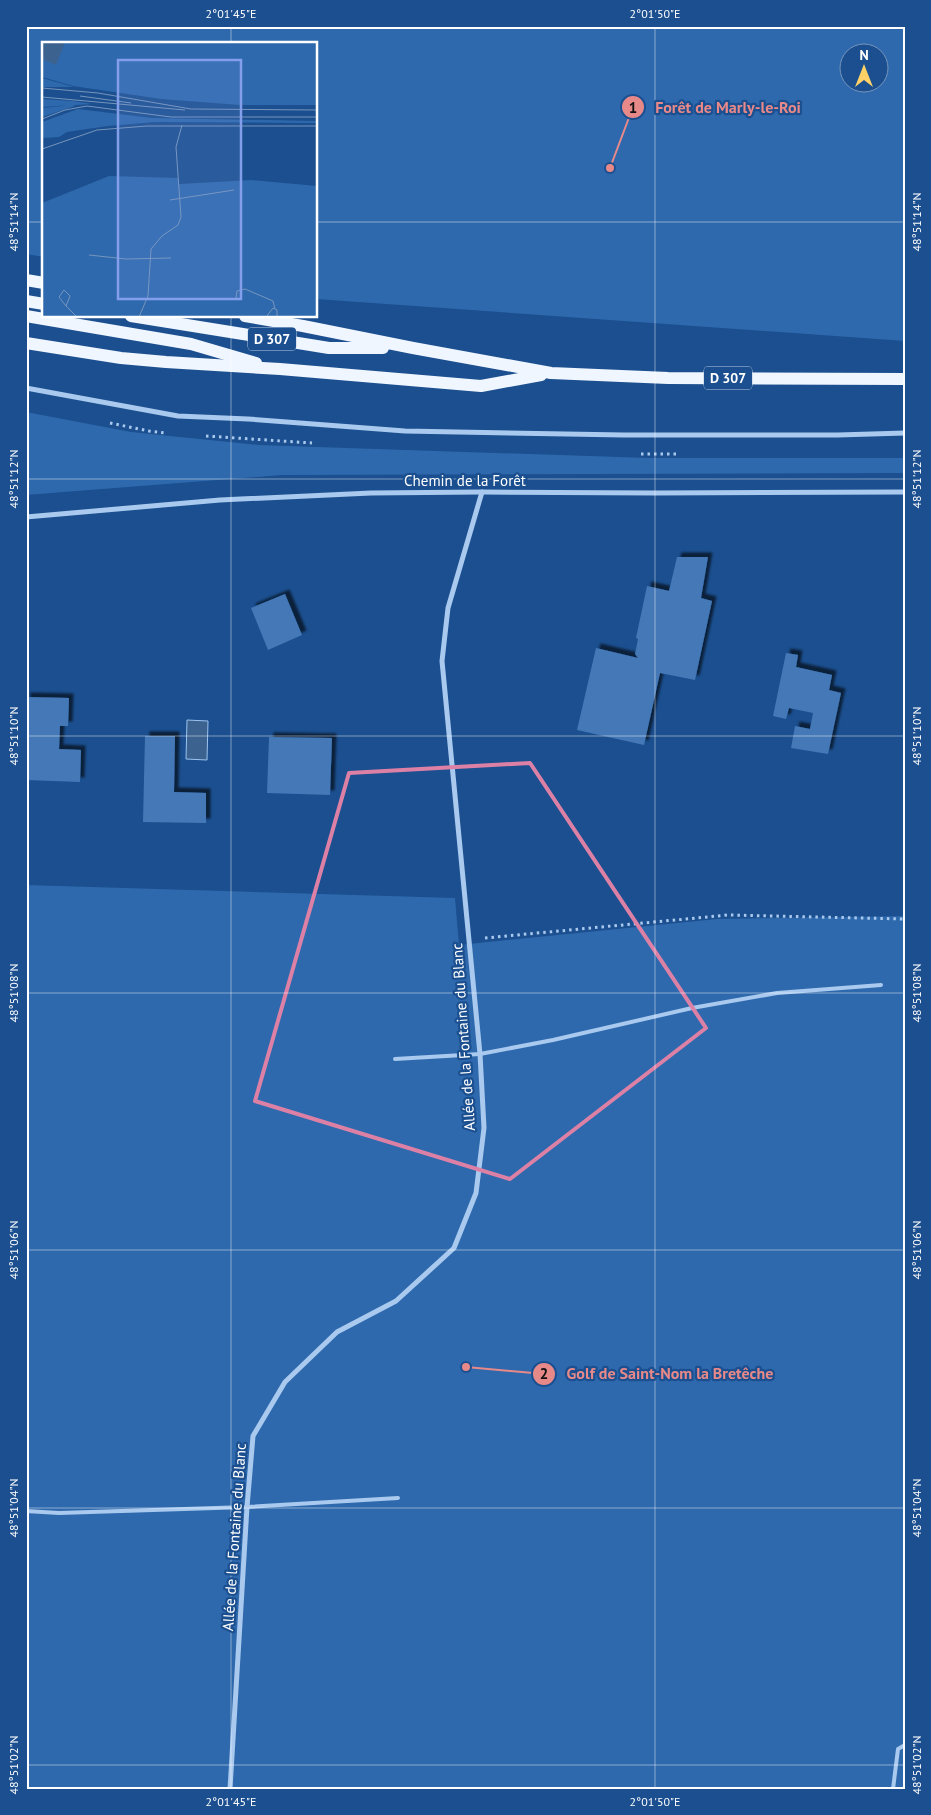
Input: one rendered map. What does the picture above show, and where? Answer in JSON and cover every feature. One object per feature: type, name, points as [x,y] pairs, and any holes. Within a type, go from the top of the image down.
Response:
[{"type":"main road","points":[[26,280],[42,283]]},
{"type":"main road","points":[[26,302],[42,304]]},
{"type":"main road","name":"D 307","points":[[26,316],[191,344],[280,369],[481,386],[551,374]]},
{"type":"main road","name":"D 307","points":[[143,318],[330,348],[413,348],[551,374],[668,378],[905,379]]},
{"type":"main road","points":[[257,318],[413,348]]},
{"type":"main road","points":[[26,343],[121,358],[280,369]]},
{"type":"street","points":[[26,388],[178,416],[248,419],[405,431],[624,435],[838,435],[905,433]]},
{"type":"street","name":"Allée de la Fontaine du Blanc","points":[[230,1789],[253,1436],[284,1382],[337,1332],[396,1301],[454,1248],[476,1193],[484,1128],[480,1054],[442,661],[448,608],[482,492]]},
{"type":"street","name":"Chemin de la Forêt","points":[[26,517],[220,500],[371,493],[905,492]]},
{"type":"lane","points":[[395,1059],[480,1054],[553,1040],[692,1008],[777,993],[881,985]]},
{"type":"lane","points":[[26,1510],[59,1513],[247,1507],[398,1498]]},
{"type":"lane","points":[[893,1789],[898,1749],[905,1745]]},
{"type":"path","points":[[469,940],[728,915],[905,918]]},
{"type":"highlighted area","points":[[530,763],[706,1028],[510,1179],[255,1101],[349,773]]},
{"type":"shaded area","points":[[26,26],[905,26],[905,341],[318,299],[318,42],[42,42],[42,257],[26,254]]},
{"type":"shaded area","points":[[26,412],[131,432],[258,445],[649,458],[905,458],[905,473],[282,475],[26,495]]},
{"type":"shaded area","points":[[187,720],[208,721],[207,760],[186,759]]},
{"type":"shaded area","points":[[26,885],[455,898],[459,945],[717,919],[905,916],[905,1789],[26,1789]]},
{"type":"building","points":[[677,557],[708,557],[701,598],[712,601],[695,680],[660,673],[644,745],[577,730],[596,648],[638,658],[635,654],[638,639],[636,638],[647,586],[669,591]]},
{"type":"building","points":[[285,594],[302,635],[268,650],[251,608]]},
{"type":"building","points":[[786,653],[798,655],[796,667],[832,675],[829,690],[841,693],[828,754],[791,748],[795,726],[810,729],[813,713],[789,708],[786,719],[773,716]]},
{"type":"building","points":[[26,697],[69,698],[68,726],[60,726],[59,749],[81,750],[80,782],[26,780]]},
{"type":"building","points":[[145,736],[175,736],[174,792],[206,793],[206,823],[143,822]]},
{"type":"building","points":[[269,737],[332,738],[330,795],[267,793]]},
{"type":"place","name":"Forêt de Marly-le-Roi","points":[[610,168]]},
{"type":"place","name":"Golf de Saint-Nom la Bretêche","points":[[466,1367]]}]
